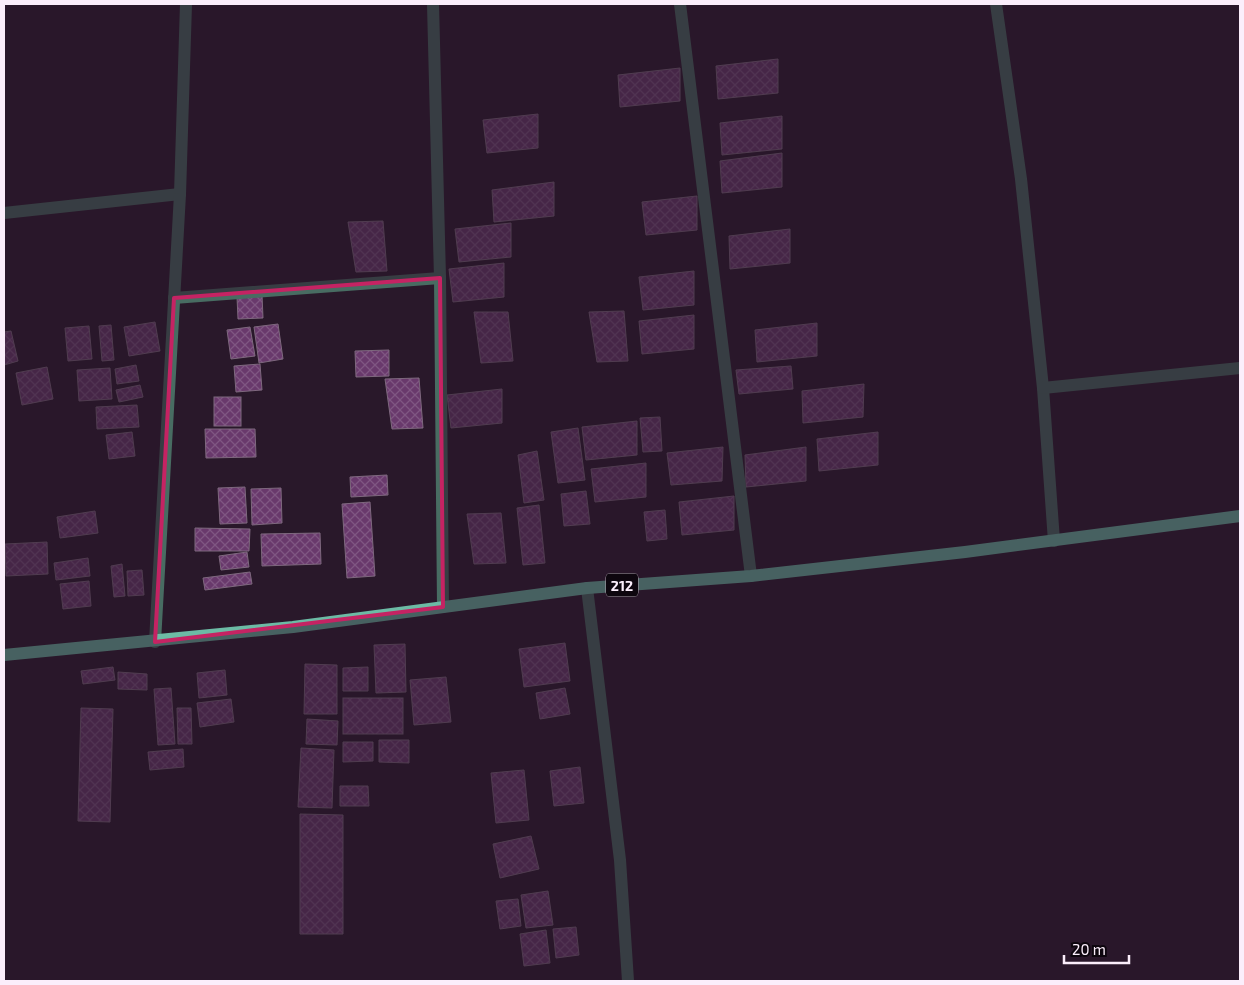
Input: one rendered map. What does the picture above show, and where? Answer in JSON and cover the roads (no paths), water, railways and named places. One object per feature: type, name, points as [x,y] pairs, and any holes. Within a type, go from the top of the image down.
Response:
[{"type":"main road","name":"212","points":[[4,655],[155,642],[293,627],[587,588],[750,576],[1054,541],[1240,516]]},
{"type":"street","points":[[155,642],[180,194],[186,4]]},
{"type":"street","points":[[433,4],[440,278],[443,607]]},
{"type":"street","points":[[680,4],[750,576]]},
{"type":"street","points":[[996,4],[1021,179],[1043,388],[1054,541]]},
{"type":"street","points":[[4,213],[180,194]]},
{"type":"street","points":[[174,298],[440,278]]},
{"type":"street","points":[[1043,388],[1240,368]]},
{"type":"street","points":[[587,588],[620,860],[628,981]]}]
